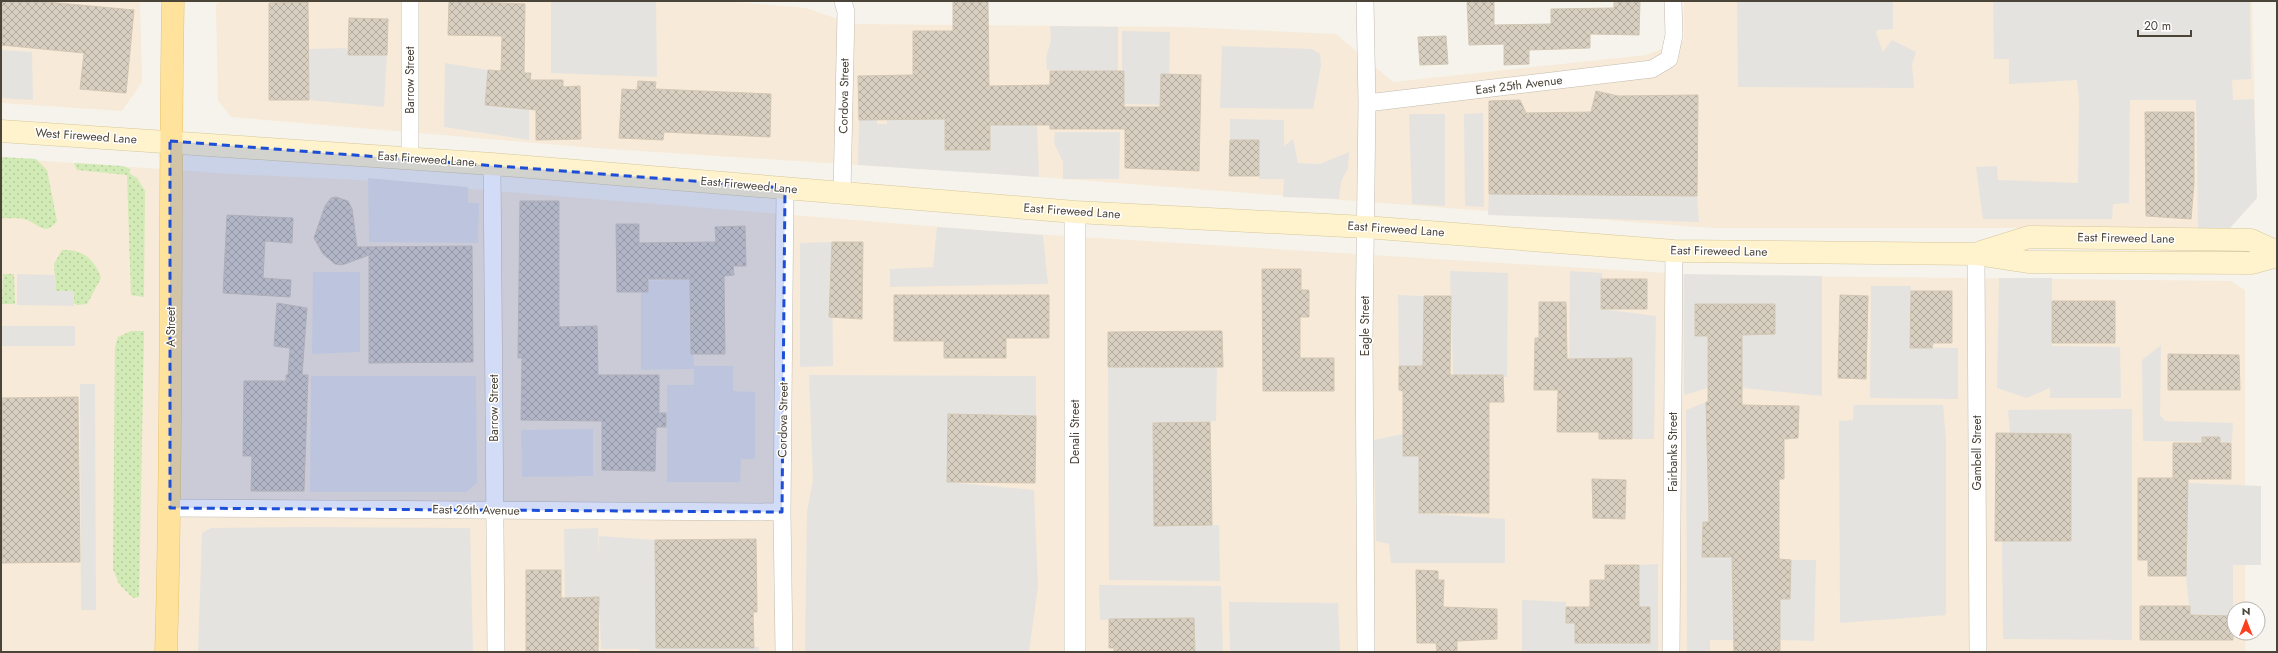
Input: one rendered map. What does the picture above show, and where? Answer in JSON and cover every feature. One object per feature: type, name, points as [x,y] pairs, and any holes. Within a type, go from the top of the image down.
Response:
[{"type":"main road","name":"A Street","points":[[166,652],[170,508],[170,141],[173,1]]},
{"type":"main road","name":"West Fireweed Lane","points":[[1,131],[170,141]]},
{"type":"main road","name":"East Fireweed Lane","points":[[170,141],[492,164],[1075,212],[1365,227],[1674,251],[1976,254],[2028,262],[2252,263],[2277,256]]},
{"type":"main road","name":"East Fireweed Lane","points":[[1976,254],[2029,237],[2251,240],[2277,252]]},
{"type":"street","name":"Barrow Street","points":[[410,1],[410,158]]},
{"type":"street","name":"Cordova Street","points":[[842,192],[846,12],[843,1]]},
{"type":"street","name":"Eagle Street","points":[[1365,1],[1367,103],[1365,227],[1366,652]]},
{"type":"street","name":"East 25th Avenue","points":[[1367,103],[1652,69],[1669,59],[1674,35],[1673,1]]},
{"type":"street","name":"Barrow Street","points":[[492,164],[496,652]]},
{"type":"street","name":"Cordova Street","points":[[784,652],[782,512],[786,188]]},
{"type":"street","name":"Denali Street","points":[[1075,212],[1075,652]]},
{"type":"street","name":"Fairbanks Street","points":[[1671,652],[1674,251]]},
{"type":"street","name":"Gambell Street","points":[[1976,254],[1978,652]]},
{"type":"street","name":"East 26th Avenue","points":[[170,508],[782,512]]},
{"type":"highlighted area","points":[[170,141],[785,188],[782,512],[170,508]]},
{"type":"shaded area","points":[[1,1],[140,1],[142,82],[122,111],[1,103]]},
{"type":"shaded area","points":[[219,1],[724,1],[806,8],[852,24],[1181,27],[1336,34],[1393,82],[1646,55],[1684,40],[1684,1],[2252,1],[2257,198],[2230,228],[1712,228],[999,174],[594,148],[231,117],[218,101],[216,5]]},
{"type":"shaded area","points":[[551,1],[656,1],[657,77],[551,73]]},
{"type":"shaded area","points":[[1737,1],[1893,1],[1893,29],[1877,30],[1876,33],[1883,52],[1892,40],[1916,52],[1912,65],[1914,88],[1738,87]]},
{"type":"shaded area","points":[[1993,1],[2250,1],[2251,79],[2232,80],[2233,100],[2254,99],[2257,198],[2230,228],[2198,228],[2196,100],[2130,100],[2129,203],[2113,204],[2112,219],[1983,219],[1976,167],[1997,166],[1998,180],[2078,183],[2079,100],[2077,80],[2009,84],[2009,59],[1994,59]]},
{"type":"shaded area","points":[[1050,26],[1118,27],[1118,71],[1047,70],[1046,58],[1051,40]]},
{"type":"shaded area","points":[[1122,31],[1170,32],[1169,105],[1122,104]]},
{"type":"shaded area","points":[[1222,46],[1312,49],[1320,54],[1321,66],[1313,109],[1220,108]]},
{"type":"shaded area","points":[[346,48],[348,55],[387,55],[384,107],[309,100],[308,49]]},
{"type":"shaded area","points":[[1,50],[32,52],[33,100],[1,98]]},
{"type":"shaded area","points":[[445,63],[488,70],[485,105],[529,109],[529,140],[444,127]]},
{"type":"shaded area","points":[[1483,113],[1484,207],[1465,206],[1464,114]]},
{"type":"shaded area","points":[[1409,114],[1445,114],[1445,206],[1412,204]]},
{"type":"shaded area","points":[[945,119],[946,150],[990,150],[991,125],[1037,125],[1039,177],[858,165],[859,120],[877,120],[877,124],[887,124],[887,120]]},
{"type":"shaded area","points":[[1230,119],[1284,120],[1284,146],[1293,139],[1298,163],[1320,164],[1349,152],[1348,168],[1341,182],[1339,199],[1283,197],[1284,179],[1259,179],[1259,140],[1230,140]]},
{"type":"shaded area","points":[[1055,132],[1120,132],[1119,179],[1063,179],[1063,162],[1054,143]]},
{"type":"shaded area","points":[[1,158],[232,174],[359,180],[1015,233],[1698,275],[2231,281],[2245,290],[2245,601],[2226,601],[2226,641],[2245,641],[2245,652],[1,652]]},
{"type":"shaded area","points":[[368,178],[468,187],[468,203],[479,203],[478,243],[369,242]]},
{"type":"shaded area","points":[[1489,194],[1697,196],[1699,222],[1488,215]]},
{"type":"shaded area","points":[[937,227],[1043,235],[1048,284],[890,287],[890,269],[933,267]]},
{"type":"shaded area","points":[[832,242],[833,366],[800,367],[800,243]]},
{"type":"shaded area","points":[[1450,271],[1508,273],[1507,377],[1453,375]]},
{"type":"shaded area","points":[[1570,271],[1602,273],[1602,309],[1656,316],[1654,439],[1632,439],[1632,358],[1569,360]]},
{"type":"shaded area","points":[[313,272],[360,272],[360,352],[312,354]]},
{"type":"shaded area","points":[[17,274],[54,275],[56,291],[74,291],[74,306],[17,305]]},
{"type":"shaded area","points":[[1684,274],[1822,276],[1822,396],[1742,388],[1742,335],[1775,334],[1774,304],[1695,304],[1708,336],[1708,388],[1684,395]]},
{"type":"shaded area","points":[[1999,278],[2052,278],[2052,346],[2120,347],[2121,398],[2050,398],[2050,388],[2027,398],[1997,388]]},
{"type":"shaded area","points":[[690,279],[694,366],[733,366],[733,391],[755,392],[755,459],[741,459],[740,482],[667,482],[667,385],[694,385],[694,369],[641,370],[641,281]]},
{"type":"shaded area","points":[[1871,286],[1911,286],[1910,347],[1958,348],[1958,399],[1870,398]]},
{"type":"shaded area","points":[[1398,295],[1423,296],[1423,366],[1399,366]]},
{"type":"shaded area","points":[[1,326],[75,326],[75,346],[1,346]]},
{"type":"shaded area","points":[[2161,345],[2160,415],[2165,421],[2233,423],[2232,442],[2143,441],[2142,360]]},
{"type":"shaded area","points":[[1108,367],[1217,367],[1216,421],[1153,423],[1154,526],[1219,525],[1220,581],[1109,580]]},
{"type":"shaded area","points":[[809,375],[1036,376],[1036,416],[948,415],[947,482],[1034,490],[1038,586],[1029,652],[805,652],[807,512],[813,480]]},
{"type":"shaded area","points":[[311,376],[476,376],[477,483],[466,492],[310,492]]},
{"type":"shaded area","points":[[80,384],[95,384],[96,610],[81,610]]},
{"type":"shaded area","points":[[1706,402],[1709,522],[1703,522],[1702,556],[1732,557],[1733,640],[1710,640],[1710,652],[1687,652],[1686,410]]},
{"type":"shaded area","points":[[1854,405],[1943,405],[1946,439],[1946,615],[1840,623],[1839,421],[1853,420]]},
{"type":"shaded area","points":[[2132,409],[2132,640],[2003,639],[2002,541],[2071,541],[2071,434],[2010,433],[2008,410]]},
{"type":"shaded area","points":[[593,429],[593,476],[522,477],[521,430]]},
{"type":"shaded area","points":[[1403,434],[1403,456],[1419,456],[1419,513],[1505,519],[1505,563],[1391,563],[1389,544],[1376,541],[1374,440]]},
{"type":"shaded area","points":[[2188,483],[2261,486],[2261,565],[2233,565],[2233,601],[2226,601],[2226,616],[2190,615],[2186,576]]},
{"type":"shaded area","points":[[211,528],[470,528],[473,652],[198,652],[202,533]]},
{"type":"shaded area","points":[[598,528],[599,561],[599,536],[655,540],[656,648],[759,647],[759,652],[640,652],[639,649],[601,649],[599,598],[565,598],[564,529]]},
{"type":"shaded area","points":[[1791,560],[1816,560],[1814,641],[1780,640],[1780,599],[1790,599]]},
{"type":"shaded area","points":[[1658,564],[1658,652],[1522,652],[1522,600],[1566,602],[1566,622],[1575,623],[1575,643],[1650,643],[1650,607],[1639,607],[1639,565]]},
{"type":"shaded area","points":[[1099,585],[1221,586],[1223,652],[1195,652],[1194,618],[1100,620]]},
{"type":"shaded area","points":[[1229,602],[1338,603],[1340,652],[1230,652]]},
{"type":"green space","points":[[1,157],[36,159],[47,170],[57,221],[53,226],[45,229],[24,219],[1,218]]},
{"type":"green space","points":[[74,163],[123,166],[130,169],[129,173],[137,178],[145,191],[144,297],[131,295],[127,175],[77,170]]},
{"type":"green space","points":[[62,250],[81,253],[91,260],[98,271],[101,278],[87,304],[77,305],[74,303],[74,291],[56,291],[54,264]]},
{"type":"green space","points":[[3,274],[14,274],[15,304],[2,304]]},
{"type":"green space","points":[[131,331],[144,331],[139,597],[133,598],[119,584],[113,569],[115,347],[118,337]]},
{"type":"building","points":[[1,1],[36,1],[134,10],[126,93],[80,89],[84,53],[1,45]]},
{"type":"building","points":[[449,1],[525,4],[524,73],[531,73],[530,80],[563,80],[563,87],[580,86],[581,139],[536,140],[536,110],[485,105],[488,70],[501,71],[502,36],[448,35]]},
{"type":"building","points":[[953,1],[988,1],[989,86],[1050,85],[1050,71],[1124,71],[1124,107],[1160,107],[1161,74],[1201,75],[1199,171],[1125,168],[1125,129],[1050,129],[1050,125],[990,125],[990,150],[945,150],[945,119],[859,120],[858,76],[913,75],[913,31],[953,31]]},
{"type":"building","points":[[1467,1],[1494,1],[1494,25],[1551,24],[1551,9],[1614,8],[1614,1],[1640,1],[1639,35],[1590,34],[1590,48],[1529,50],[1529,64],[1504,65],[1504,44],[1469,45]]},
{"type":"building","points":[[308,2],[309,100],[269,100],[269,3]]},
{"type":"building","points":[[349,18],[388,19],[387,55],[348,55]]},
{"type":"building","points":[[1446,36],[1448,64],[1420,65],[1418,37]]},
{"type":"building","points":[[638,81],[656,82],[655,89],[771,94],[770,137],[664,132],[663,140],[619,138],[622,89],[637,90]]},
{"type":"building","points":[[1596,91],[1618,96],[1698,95],[1697,196],[1489,194],[1489,101],[1520,100],[1526,113],[1591,112]]},
{"type":"building","points":[[2145,112],[2194,112],[2194,184],[2191,219],[2146,216]]},
{"type":"building","points":[[1230,140],[1259,140],[1259,176],[1229,176]]},
{"type":"building","points":[[336,197],[348,201],[352,209],[357,247],[472,246],[473,362],[369,363],[369,255],[342,265],[335,264],[323,254],[314,238],[325,206],[331,198]]},
{"type":"building","points":[[520,201],[559,201],[559,327],[597,326],[598,375],[659,375],[659,413],[666,413],[666,427],[656,427],[655,471],[602,470],[602,421],[521,420],[522,358],[518,358]]},
{"type":"building","points":[[227,215],[293,218],[292,243],[265,241],[263,278],[291,280],[290,297],[223,293]]},
{"type":"building","points":[[616,224],[639,224],[639,243],[716,242],[715,227],[745,226],[746,266],[733,266],[734,275],[724,276],[725,354],[691,354],[690,279],[648,279],[648,292],[617,292]]},
{"type":"building","points":[[832,242],[863,242],[862,319],[829,317]]},
{"type":"building","points":[[1262,269],[1301,269],[1301,290],[1309,290],[1309,317],[1300,317],[1300,358],[1334,358],[1334,391],[1263,391]]},
{"type":"building","points":[[1601,279],[1647,279],[1647,309],[1601,309]]},
{"type":"building","points":[[1911,291],[1952,291],[1952,343],[1933,343],[1932,348],[1910,348]]},
{"type":"building","points":[[894,295],[1049,295],[1049,338],[1006,338],[1006,358],[944,358],[944,341],[894,341]]},
{"type":"building","points":[[1840,295],[1868,296],[1866,379],[1838,378]]},
{"type":"building","points":[[1424,296],[1451,296],[1450,375],[1503,375],[1504,402],[1489,402],[1489,513],[1419,513],[1419,456],[1403,456],[1403,391],[1399,390],[1399,366],[1423,366]]},
{"type":"building","points":[[2052,301],[2115,301],[2115,343],[2052,343]]},
{"type":"building","points":[[1539,302],[1566,302],[1567,359],[1632,358],[1632,439],[1599,439],[1599,432],[1557,432],[1558,390],[1534,390],[1535,338],[1539,338]]},
{"type":"building","points":[[277,303],[307,308],[302,375],[308,375],[304,491],[251,491],[252,456],[243,456],[244,381],[286,381],[286,375],[288,375],[290,348],[274,346]]},
{"type":"building","points":[[1695,304],[1775,304],[1775,334],[1742,335],[1742,405],[1799,406],[1798,438],[1784,439],[1784,479],[1779,479],[1779,559],[1791,560],[1790,599],[1780,599],[1780,652],[1734,652],[1732,557],[1702,557],[1703,522],[1709,522],[1706,402],[1708,402],[1708,336],[1695,336]]},
{"type":"building","points":[[1222,331],[1223,367],[1108,367],[1108,332]]},
{"type":"building","points":[[2168,354],[2239,355],[2240,390],[2168,390]]},
{"type":"building","points":[[78,397],[80,562],[1,563],[1,398]]},
{"type":"building","points":[[948,414],[1036,416],[1035,483],[947,482]]},
{"type":"building","points":[[1210,422],[1212,525],[1154,526],[1153,423]]},
{"type":"building","points":[[1996,433],[2071,434],[2071,541],[1995,541]]},
{"type":"building","points":[[2202,437],[2220,437],[2220,443],[2231,443],[2231,479],[2188,479],[2186,576],[2148,576],[2148,560],[2138,560],[2138,478],[2173,478],[2173,443],[2202,443]]},
{"type":"building","points":[[1592,479],[1626,480],[1625,519],[1593,518]]},
{"type":"building","points":[[756,539],[757,612],[753,612],[754,648],[656,648],[655,540]]},
{"type":"building","points":[[1605,565],[1639,565],[1639,607],[1650,607],[1650,643],[1575,643],[1575,623],[1566,623],[1566,607],[1590,607],[1590,580],[1605,580]]},
{"type":"building","points":[[526,570],[561,570],[561,598],[599,597],[598,652],[526,651]]},
{"type":"building","points":[[1416,570],[1438,571],[1438,580],[1444,580],[1443,607],[1497,609],[1497,639],[1457,641],[1457,652],[1437,652],[1436,643],[1417,643]]},
{"type":"building","points":[[2140,606],[2190,606],[2190,615],[2226,616],[2226,640],[2140,640]]},
{"type":"building","points":[[1194,618],[1195,652],[1114,652],[1114,648],[1109,648],[1109,619]]}]
